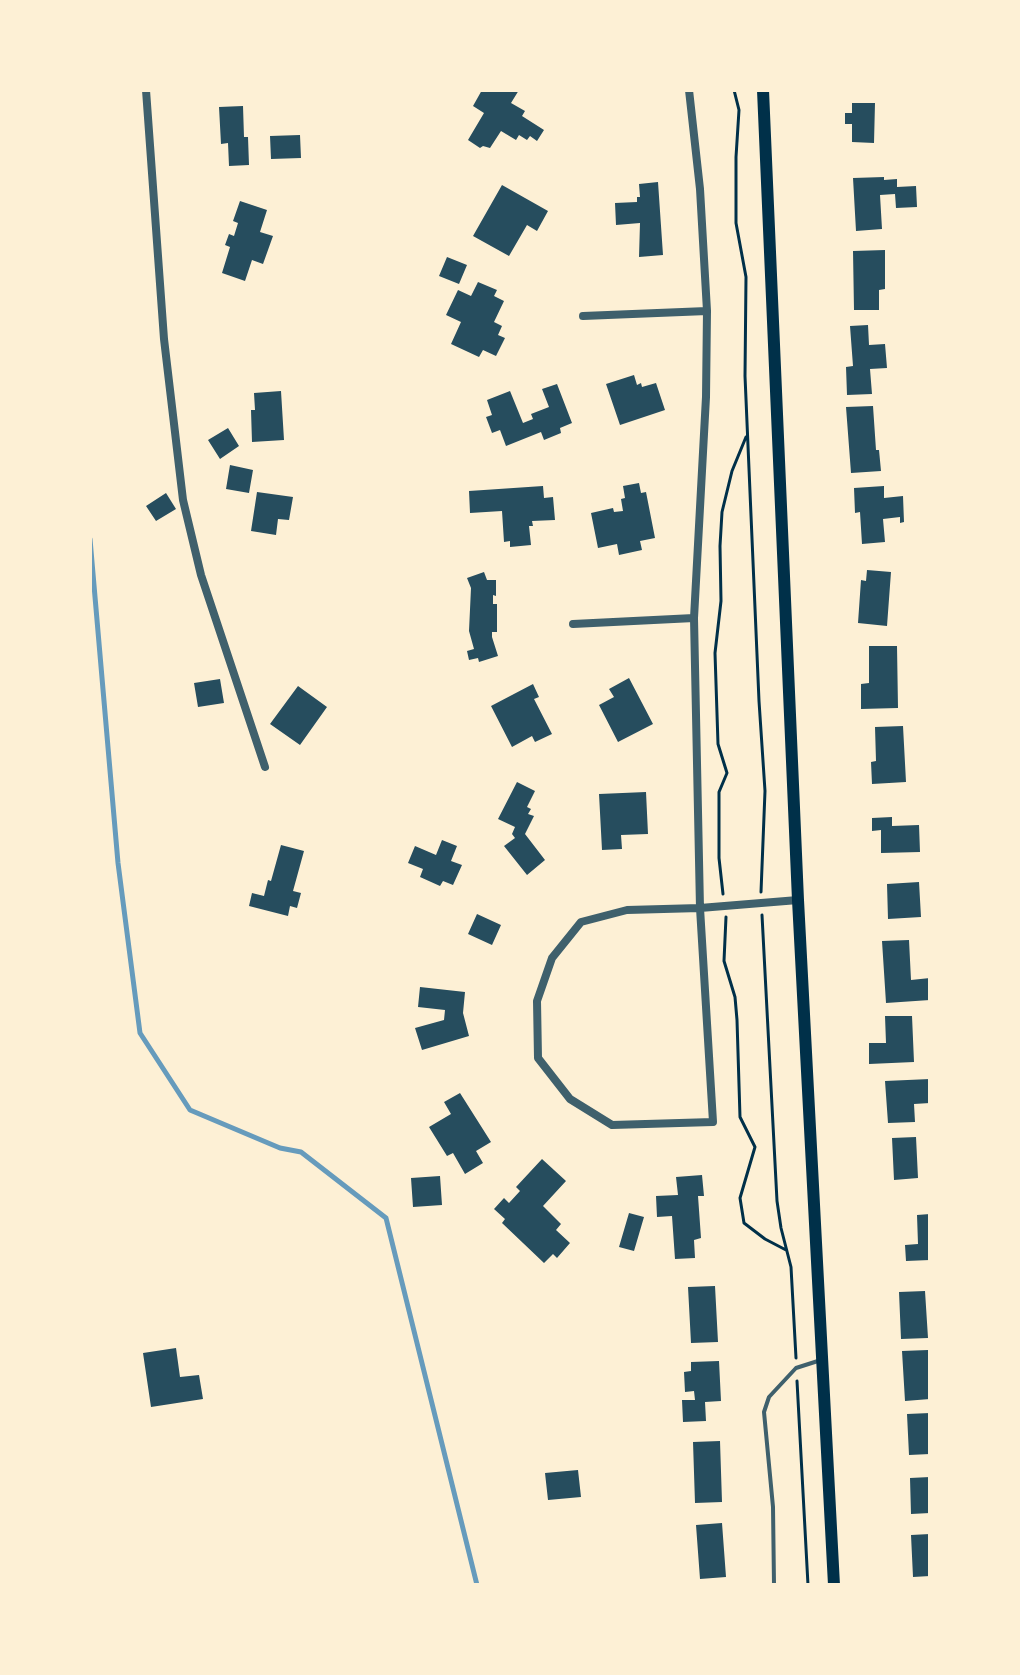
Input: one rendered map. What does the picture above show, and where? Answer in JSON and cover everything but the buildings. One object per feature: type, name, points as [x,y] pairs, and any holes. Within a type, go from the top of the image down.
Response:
[{"type":"main road","points":[[763,90],[798,900],[834,1585]]},
{"type":"street","points":[[146,90],[164,339],[183,500],[201,575],[265,767]]},
{"type":"street","points":[[689,90],[700,189],[707,311],[706,397],[694,618],[700,908],[713,1122],[612,1125],[570,1099],[538,1058],[537,1001],[552,958],[581,922],[627,910],[700,908],[798,900]]},
{"type":"street","points":[[583,316],[707,311]]},
{"type":"street","points":[[573,624],[694,618]]},
{"type":"lane","points":[[774,1585],[773,1507],[764,1412],[769,1397],[796,1368],[823,1359]]},
{"type":"path","points":[[734,90],[739,110],[736,223],[746,277],[745,376],[765,791],[760,902],[777,1201],[791,1267],[808,1585]]},
{"type":"path","points":[[748,434],[732,471],[722,512],[721,601],[715,653],[718,744],[727,773],[719,792],[720,881],[726,906],[724,961],[736,1008],[740,1117],[755,1147],[740,1198],[744,1223],[787,1251]]},
{"type":"waterway","points":[[90,539],[118,863],[140,1033],[190,1110],[280,1148],[301,1152],[386,1218],[477,1585]]}]
